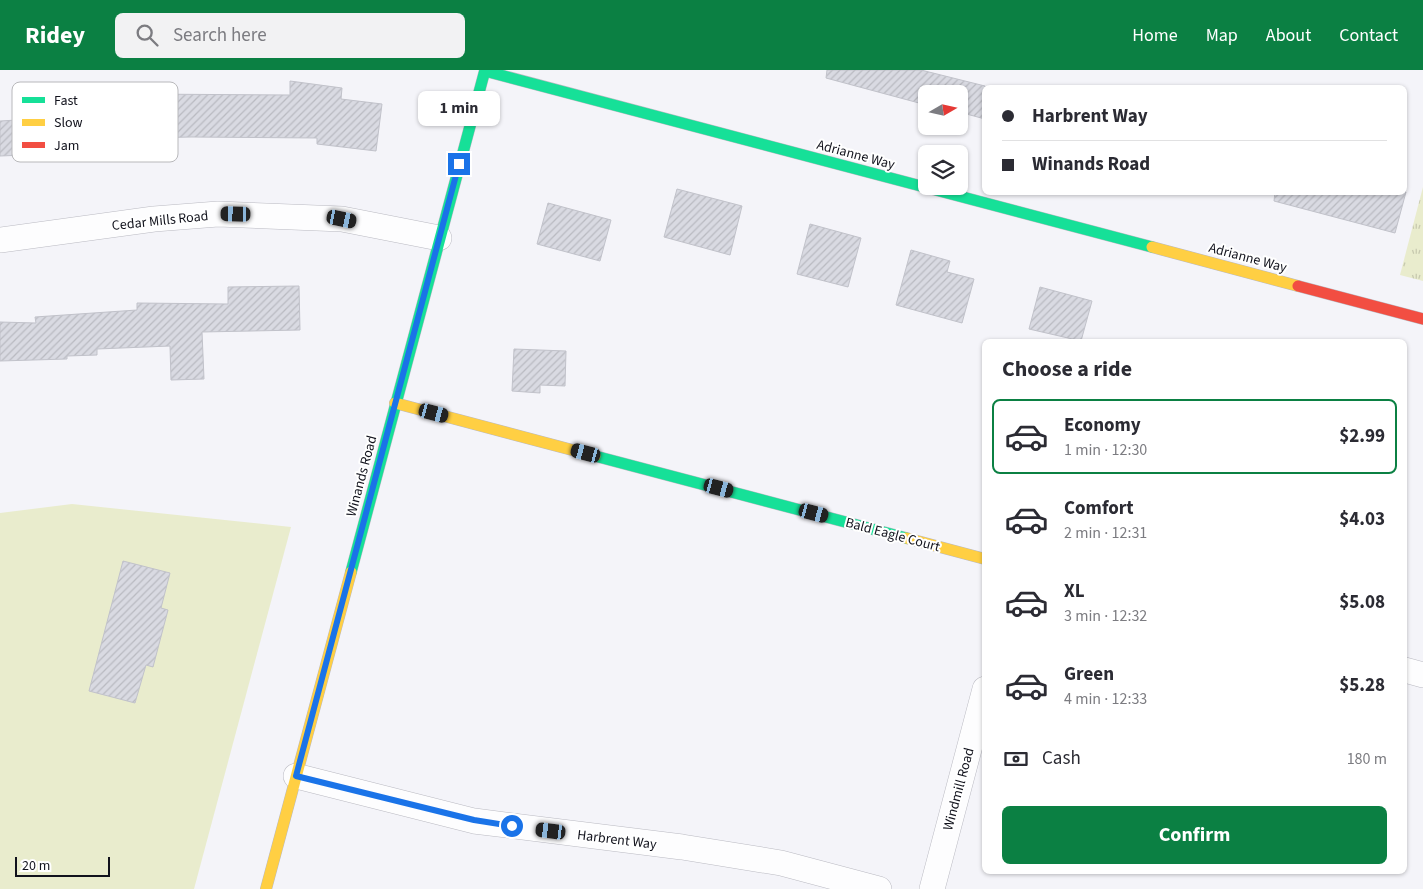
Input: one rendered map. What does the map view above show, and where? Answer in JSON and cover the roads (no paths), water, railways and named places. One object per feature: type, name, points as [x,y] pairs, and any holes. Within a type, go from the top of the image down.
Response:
[{"type":"street","name":"Winands Road","points":[[266,889],[485,70]]},
{"type":"street","name":"Adrianne Way","points":[[485,70],[1423,320]]},
{"type":"street","name":"Cedar Mills Road","points":[[0,240],[154,219],[218,214],[342,219],[439,238]]},
{"type":"street","name":"Bald Eagle Court","points":[[396,403],[982,558]]},
{"type":"street","points":[[1407,670],[1423,674]]},
{"type":"street","name":"Windmill Road","points":[[932,889],[982,700]]},
{"type":"street","name":"Harbrent Way","points":[[296,776],[474,820],[682,847],[781,863],[880,889]]}]
